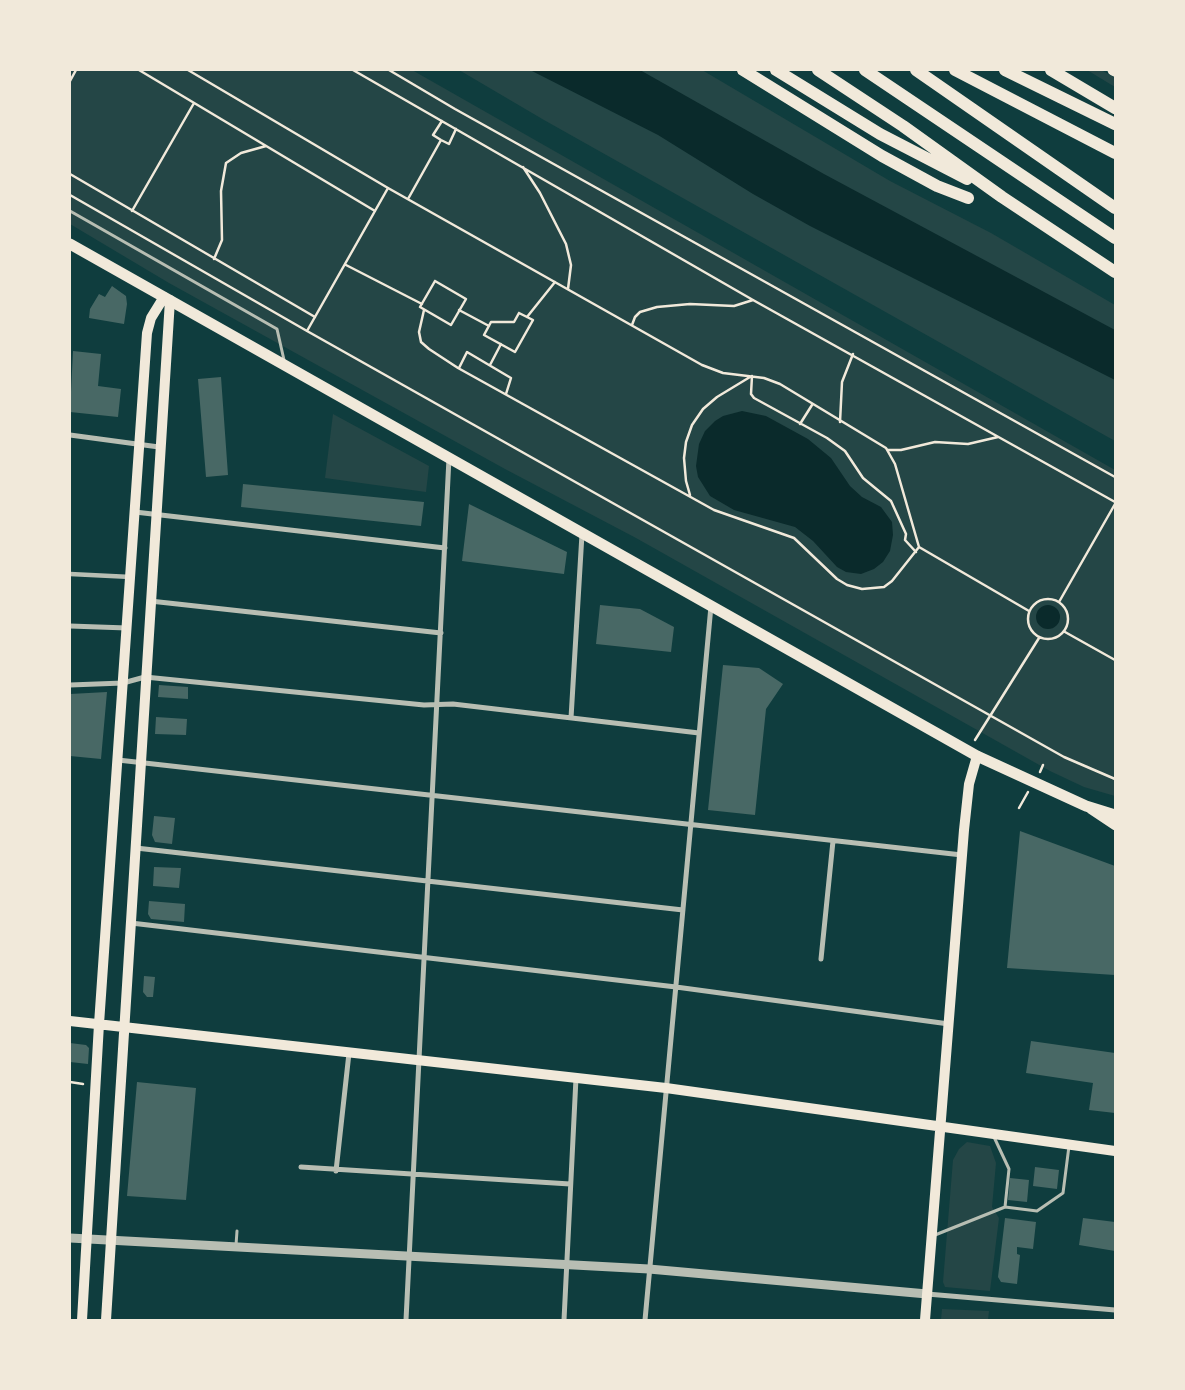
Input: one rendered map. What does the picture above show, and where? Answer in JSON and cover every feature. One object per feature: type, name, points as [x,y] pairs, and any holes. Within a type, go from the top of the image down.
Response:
[{"type":"highway","points":[[743,70],[889,160],[937,186],[968,198]]},
{"type":"highway","points":[[776,70],[880,134],[1002,197]]},
{"type":"highway","points":[[818,70],[903,126],[1002,197],[1115,272]]},
{"type":"highway","points":[[865,70],[1115,238]]},
{"type":"highway","points":[[916,70],[1115,208]]},
{"type":"highway","points":[[955,70],[1115,153]]},
{"type":"highway","points":[[1005,70],[1115,124]]},
{"type":"highway","points":[[1052,70],[1110,105]]},
{"type":"highway","points":[[1064,70],[1110,105]]},
{"type":"main road","points":[[70,244],[973,753],[1086,806],[1115,815]]},
{"type":"main road","points":[[82,1320],[99,1024],[147,332],[151,318],[167,298]]},
{"type":"main road","points":[[106,1320],[141,763],[167,298]]},
{"type":"main road","points":[[925,1320],[962,856],[973,753]]},
{"type":"main road","points":[[1086,806],[1115,825]]},
{"type":"main road","points":[[70,1021],[666,1088],[1115,1151]]},
{"type":"street","points":[[70,435],[159,447]]},
{"type":"street","points":[[406,1320],[449,458]]},
{"type":"street","points":[[135,512],[445,548]]},
{"type":"street","points":[[571,718],[582,533]]},
{"type":"street","points":[[70,574],[131,577]]},
{"type":"street","points":[[150,601],[441,633]]},
{"type":"street","points":[[645,1320],[711,606]]},
{"type":"street","points":[[70,626],[127,628]]},
{"type":"street","points":[[70,685],[123,683],[145,678],[437,705],[453,704],[699,732]]},
{"type":"street","points":[[118,760],[962,856]]},
{"type":"street","points":[[821,959],[832,841]]},
{"type":"street","points":[[135,848],[429,883],[683,910]]},
{"type":"street","points":[[130,923],[676,987],[949,1024]]},
{"type":"street","points":[[336,1171],[348,1053]]},
{"type":"street","points":[[564,1320],[576,1078]]},
{"type":"street","points":[[301,1167],[414,1176],[570,1184]]},
{"type":"street","points":[[70,1238],[649,1269],[1115,1310]]},
{"type":"lane","points":[[70,211],[277,329],[285,366]]},
{"type":"lane","points":[[992,1133],[1009,1168],[1005,1207]]},
{"type":"lane","points":[[932,1236],[1005,1207],[1037,1211],[1064,1193],[1069,1144]]},
{"type":"lane","points":[[236,1247],[237,1231]]},
{"type":"path","points":[[70,81],[76,70]]},
{"type":"path","points":[[139,70],[375,211]]},
{"type":"path","points":[[188,70],[388,188],[702,365],[723,373],[764,378],[780,384],[887,449],[901,450],[935,442],[968,444],[998,437]]},
{"type":"path","points":[[353,70],[753,300],[853,354],[1115,503],[1059,602]]},
{"type":"path","points":[[389,70],[472,119],[1115,477]]},
{"type":"path","points":[[132,211],[194,103]]},
{"type":"path","points":[[442,121],[433,135],[441,140],[449,144],[456,129]]},
{"type":"path","points":[[408,198],[441,140]]},
{"type":"path","points":[[214,258],[222,240],[221,183],[226,172],[226,163],[241,152],[266,146]]},
{"type":"path","points":[[522,166],[540,192],[564,238],[570,265],[568,289]]},
{"type":"path","points":[[70,174],[315,317]]},
{"type":"path","points":[[307,331],[388,188]]},
{"type":"path","points":[[70,195],[307,331],[1064,757],[1115,779]]},
{"type":"path","points":[[345,264],[422,304]]},
{"type":"path","points":[[435,281],[466,299],[451,325],[424,310],[420,307],[422,304],[435,281]]},
{"type":"path","points":[[527,317],[556,282]]},
{"type":"path","points":[[632,325],[635,317],[640,312],[657,307],[690,304],[734,306],[753,300]]},
{"type":"path","points":[[424,310],[419,327],[421,342],[458,368],[685,495],[690,495],[723,514],[794,538],[837,579],[855,588],[877,588],[888,584],[919,547]]},
{"type":"path","points":[[459,310],[489,326]]},
{"type":"path","points":[[519,313],[527,317],[533,320],[516,352],[484,335],[490,322],[514,322],[519,313]]},
{"type":"path","points":[[490,366],[501,344]]},
{"type":"path","points":[[458,368],[467,352],[511,378],[506,394]]},
{"type":"path","points":[[840,422],[842,382],[853,354]]},
{"type":"path","points":[[752,376],[751,394],[754,398],[832,440],[842,448],[862,478],[892,501],[906,534],[905,540],[916,552]]},
{"type":"path","points":[[690,495],[686,481],[684,458],[686,442],[692,425],[703,409],[717,397],[752,376]]},
{"type":"path","points":[[800,424],[812,404]]},
{"type":"path","points":[[887,449],[895,464],[919,547],[1029,611]]},
{"type":"path","points":[[1048,599],[1059,602],[1067,612],[1068,625],[1065,632],[1050,640],[1038,638],[1030,629],[1029,611],[1042,600],[1048,599]]},
{"type":"path","points":[[1065,632],[1115,660]]},
{"type":"path","points":[[973,753],[991,715],[1038,638]]},
{"type":"path","points":[[70,1082],[84,1084]]},
{"type":"shaded area","points":[[70,70],[412,70],[1115,470],[1115,796],[1084,787],[1050,771],[636,538],[505,469],[169,283],[70,224]]},
{"type":"shaded area","points":[[459,70],[702,70],[890,181],[991,233],[1115,305],[1115,441],[544,120]]},
{"type":"shaded area","points":[[530,70],[640,70],[824,174],[1115,330],[1115,380],[810,226],[753,194],[658,135]]},
{"type":"shaded area","points":[[1087,70],[1101,70],[1115,78],[1115,87]]},
{"type":"shaded area","points":[[742,411],[766,416],[808,439],[831,458],[850,486],[862,497],[881,507],[892,522],[893,535],[890,551],[883,562],[874,569],[861,574],[846,572],[837,567],[813,541],[795,527],[734,510],[710,496],[698,477],[696,466],[699,444],[705,431],[715,421],[723,416]]},
{"type":"shaded area","points":[[333,414],[429,466],[426,492],[325,478]]},
{"type":"shaded area","points":[[1043,605],[1053,605],[1060,612],[1060,622],[1053,629],[1043,629],[1036,622],[1036,612]]},
{"type":"shaded area","points":[[967,1142],[990,1146],[996,1163],[992,1207],[999,1218],[990,1291],[945,1287],[943,1282],[953,1160],[959,1149]]},
{"type":"shaded area","points":[[942,1309],[989,1311],[988,1320],[941,1320]]},
{"type":"building","points":[[112,286],[126,296],[127,304],[124,324],[89,318],[90,309],[99,294],[105,297]]},
{"type":"building","points":[[73,351],[101,354],[98,386],[121,389],[118,417],[70,412]]},
{"type":"building","points":[[221,377],[228,475],[206,477],[198,379]]},
{"type":"building","points":[[243,484],[424,502],[421,526],[241,507]]},
{"type":"building","points":[[469,504],[567,552],[564,574],[462,561]]},
{"type":"building","points":[[600,605],[640,609],[674,627],[671,652],[596,644]]},
{"type":"building","points":[[723,665],[759,668],[783,684],[766,709],[755,815],[708,810]]},
{"type":"building","points":[[159,685],[188,687],[188,699],[158,697]]},
{"type":"building","points":[[107,692],[101,759],[70,756],[70,694]]},
{"type":"building","points":[[156,717],[187,719],[186,735],[155,734]]},
{"type":"building","points":[[154,816],[175,818],[172,844],[155,842],[152,835]]},
{"type":"building","points":[[1020,831],[1115,866],[1115,975],[1007,968]]},
{"type":"building","points":[[154,867],[181,868],[179,888],[153,886]]},
{"type":"building","points":[[149,901],[185,904],[184,922],[151,919],[148,914]]},
{"type":"building","points":[[144,976],[155,977],[153,997],[147,997],[143,992]]},
{"type":"building","points":[[1031,1041],[1115,1053],[1115,1113],[1089,1110],[1093,1083],[1026,1073]]},
{"type":"building","points":[[70,1043],[86,1045],[89,1048],[88,1064],[70,1062]]},
{"type":"building","points":[[137,1082],[196,1088],[186,1200],[127,1196]]},
{"type":"building","points":[[1035,1167],[1059,1170],[1057,1189],[1033,1186]]},
{"type":"building","points":[[1010,1178],[1029,1180],[1027,1202],[1008,1200]]},
{"type":"building","points":[[1005,1218],[1036,1222],[1033,1249],[1017,1247],[1017,1254],[1020,1255],[1017,1284],[1001,1282],[998,1277]]},
{"type":"building","points":[[1083,1218],[1115,1222],[1115,1251],[1079,1245]]}]
